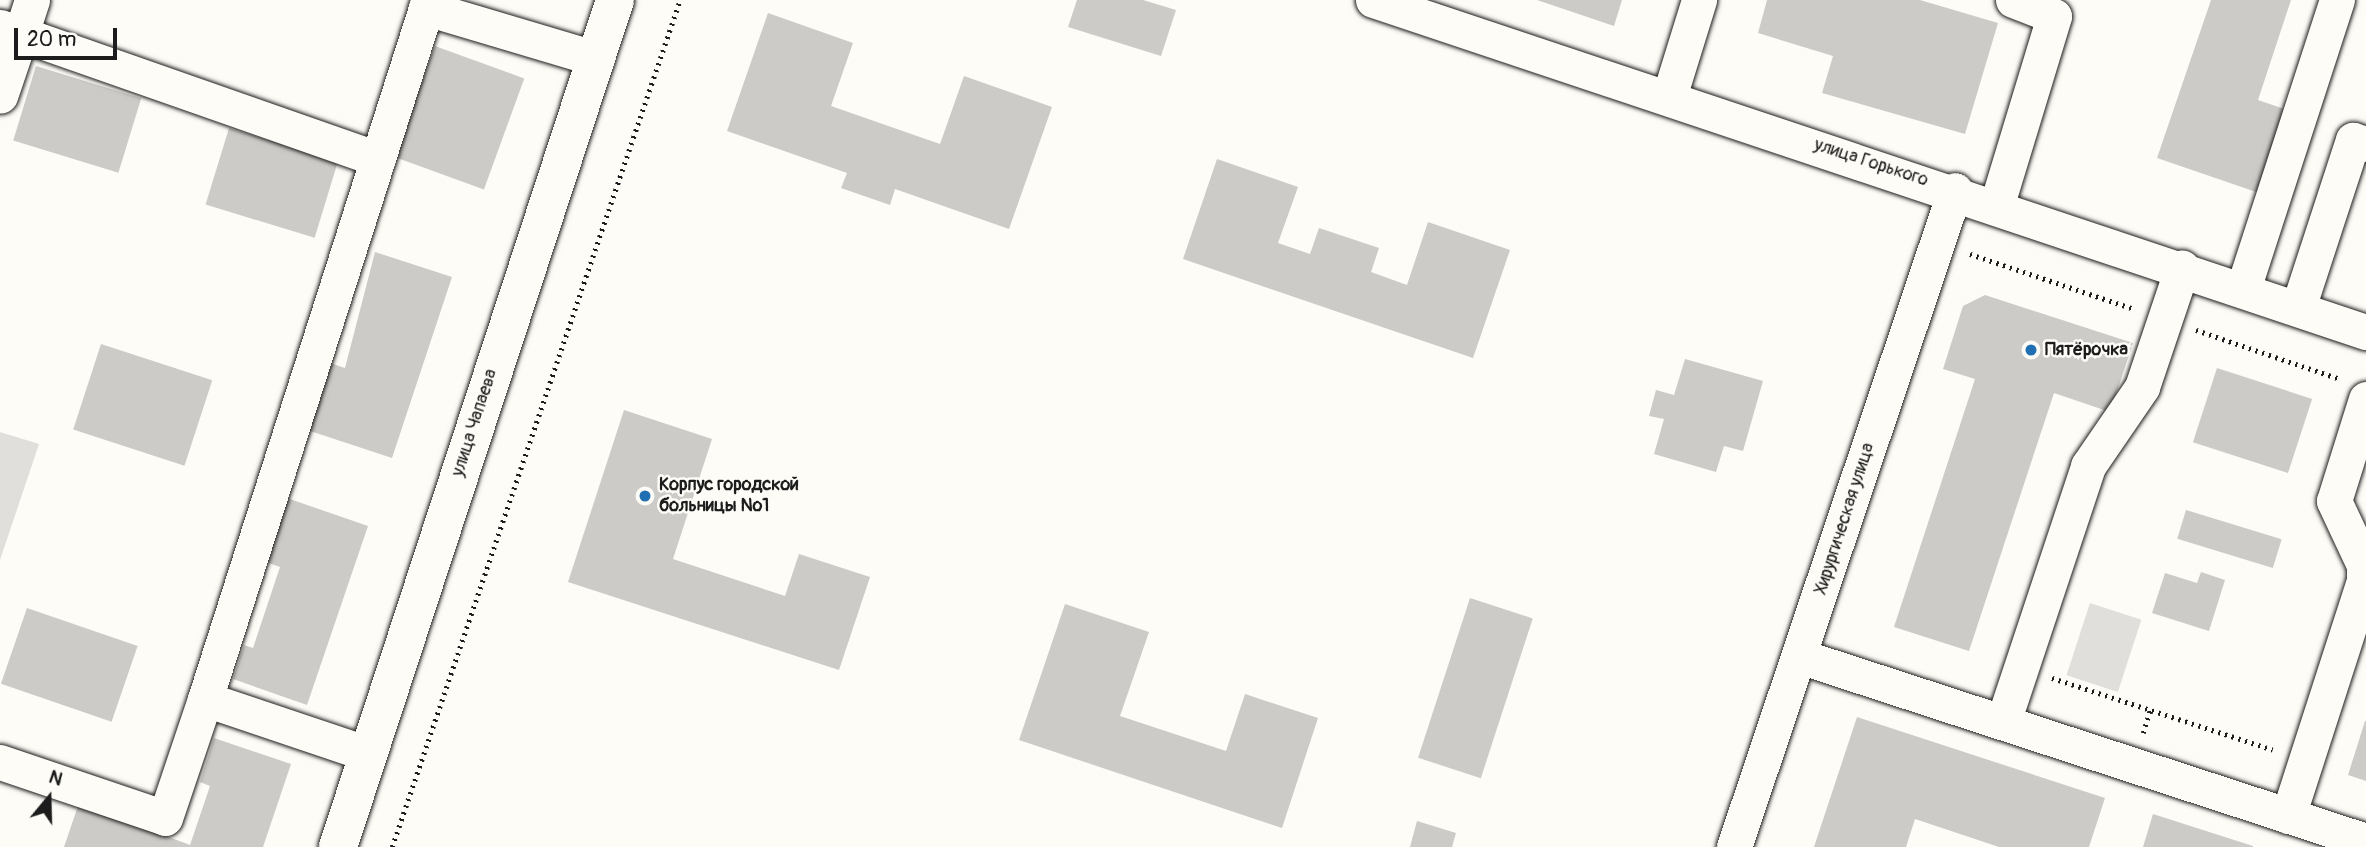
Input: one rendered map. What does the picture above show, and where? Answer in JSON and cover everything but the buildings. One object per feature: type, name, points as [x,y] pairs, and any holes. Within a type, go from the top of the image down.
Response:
[{"type":"main road","name":"улица Чапаева","points":[[338,847],[615,0]]},
{"type":"street","points":[[0,96],[10,31],[32,0]]},
{"type":"street","name":"улица Горького","points":[[1373,0],[1411,6],[1669,97],[1997,204],[2366,332]]},
{"type":"street","points":[[1669,97],[1699,0]]},
{"type":"street","points":[[1997,204],[2054,16],[2013,0]]},
{"type":"street","points":[[2243,289],[2337,0]]},
{"type":"street","points":[[0,762],[165,818],[428,4],[597,59]]},
{"type":"street","points":[[10,31],[378,159]]},
{"type":"street","points":[[2298,308],[2353,140],[2366,144]]},
{"type":"street","name":"Хирургическая улица","points":[[1734,847],[1955,190]]},
{"type":"street","points":[[2003,722],[2088,466],[2141,387],[2182,268]]},
{"type":"street","points":[[2288,816],[2364,581],[2364,565],[2334,501],[2366,399]]},
{"type":"street","points":[[1799,656],[2366,841]]},
{"type":"street","points":[[205,699],[368,754]]},
{"type":"path","points":[[392,847],[680,0]]},
{"type":"path","points":[[2021,668],[2306,761]]},
{"type":"shaded area","points":[[0,432],[39,444],[0,560]]},
{"type":"shaded area","points":[[2090,603],[2141,620],[2118,692],[2067,675]]},
{"type":"place","name":"Пятёрочка","points":[[2031,350]]},
{"type":"place","name":"Корпус городской больницы №1","points":[[645,496]]}]
